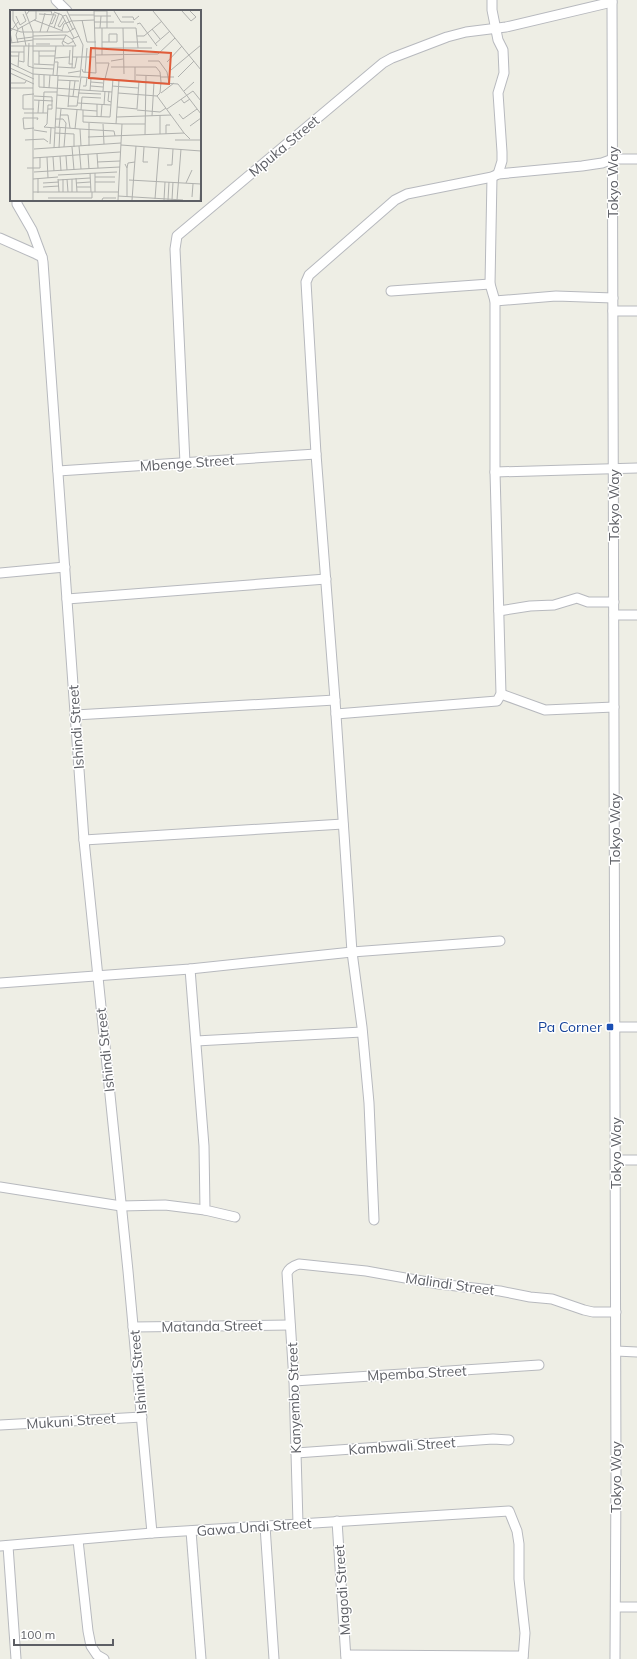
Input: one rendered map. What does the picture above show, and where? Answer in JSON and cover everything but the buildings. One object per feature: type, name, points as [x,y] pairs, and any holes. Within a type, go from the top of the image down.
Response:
[{"type":"street","points":[[56,0],[66,10]]},
{"type":"street","points":[[336,714],[497,702],[501,694],[495,472],[495,301],[490,284],[495,175],[502,161],[498,93],[504,73],[503,50],[498,40],[492,10],[492,0]]},
{"type":"street","name":"Mpuka Street","points":[[185,463],[175,248],[177,236],[383,63],[409,50],[447,36],[496,28],[612,1]]},
{"type":"street","name":"Tokyo Way","points":[[612,1],[616,1160],[615,1659]]},
{"type":"street","points":[[374,1220],[372,1162],[362,1032],[352,952],[305,286],[307,278],[395,200],[406,194],[495,175],[582,166],[602,163],[613,159],[637,159]]},
{"type":"street","name":"Ishindi Street","points":[[17,201],[17,204],[32,230],[42,257],[84,840],[142,1417],[152,1533]]},
{"type":"street","points":[[0,238],[42,257]]},
{"type":"street","points":[[391,292],[490,284]]},
{"type":"street","points":[[495,301],[556,296],[613,298]]},
{"type":"street","points":[[613,311],[637,311]]},
{"type":"street","name":"Mbenge Street","points":[[58,471],[316,454]]},
{"type":"street","points":[[495,472],[637,468]]},
{"type":"street","points":[[0,573],[65,566]]},
{"type":"street","points":[[67,599],[326,579]]},
{"type":"street","points":[[499,611],[530,606],[554,606],[577,598],[588,602],[614,602]]},
{"type":"street","points":[[614,615],[637,615]]},
{"type":"street","points":[[501,694],[545,710],[614,707]]},
{"type":"street","points":[[75,715],[335,700]]},
{"type":"street","points":[[84,840],[343,824]]},
{"type":"street","points":[[0,983],[190,969],[352,952],[500,941]]},
{"type":"street","points":[[190,969],[205,1170],[205,1210]]},
{"type":"street","points":[[615,1027],[637,1027]]},
{"type":"street","points":[[196,1040],[362,1032]]},
{"type":"street","points":[[616,1160],[637,1160]]},
{"type":"street","points":[[0,1187],[121,1206],[165,1205],[205,1210],[235,1217]]},
{"type":"street","name":"Malindi Street","points":[[287,1273],[288,1269],[299,1264],[366,1271],[439,1284],[552,1299],[593,1312],[616,1312]]},
{"type":"street","name":"Kanyembo Street","points":[[287,1273],[294,1381],[298,1524]]},
{"type":"street","name":"Matanda Street","points":[[133,1327],[290,1326]]},
{"type":"street","points":[[616,1351],[637,1352]]},
{"type":"street","name":"Mpemba Street","points":[[294,1381],[540,1365]]},
{"type":"street","name":"Mukuni Street","points":[[0,1426],[142,1417]]},
{"type":"street","name":"Kambwali Street","points":[[296,1453],[493,1439],[509,1440]]},
{"type":"street","name":"Gawa Undi Street","points":[[4,1546],[152,1533],[509,1511],[519,1544],[519,1579],[525,1633],[523,1658]]},
{"type":"street","name":"Magodi Street","points":[[337,1521],[346,1657]]},
{"type":"street","points":[[265,1526],[274,1659]]},
{"type":"street","points":[[191,1531],[201,1659]]},
{"type":"street","points":[[78,1540],[91,1646],[97,1655],[104,1659]]},
{"type":"street","points":[[4,1546],[16,1659]]},
{"type":"street","points":[[616,1607],[637,1607]]},
{"type":"street","points":[[346,1657],[523,1658]]},
{"type":"place","name":"Pa Corner","points":[[610,1027]]}]
